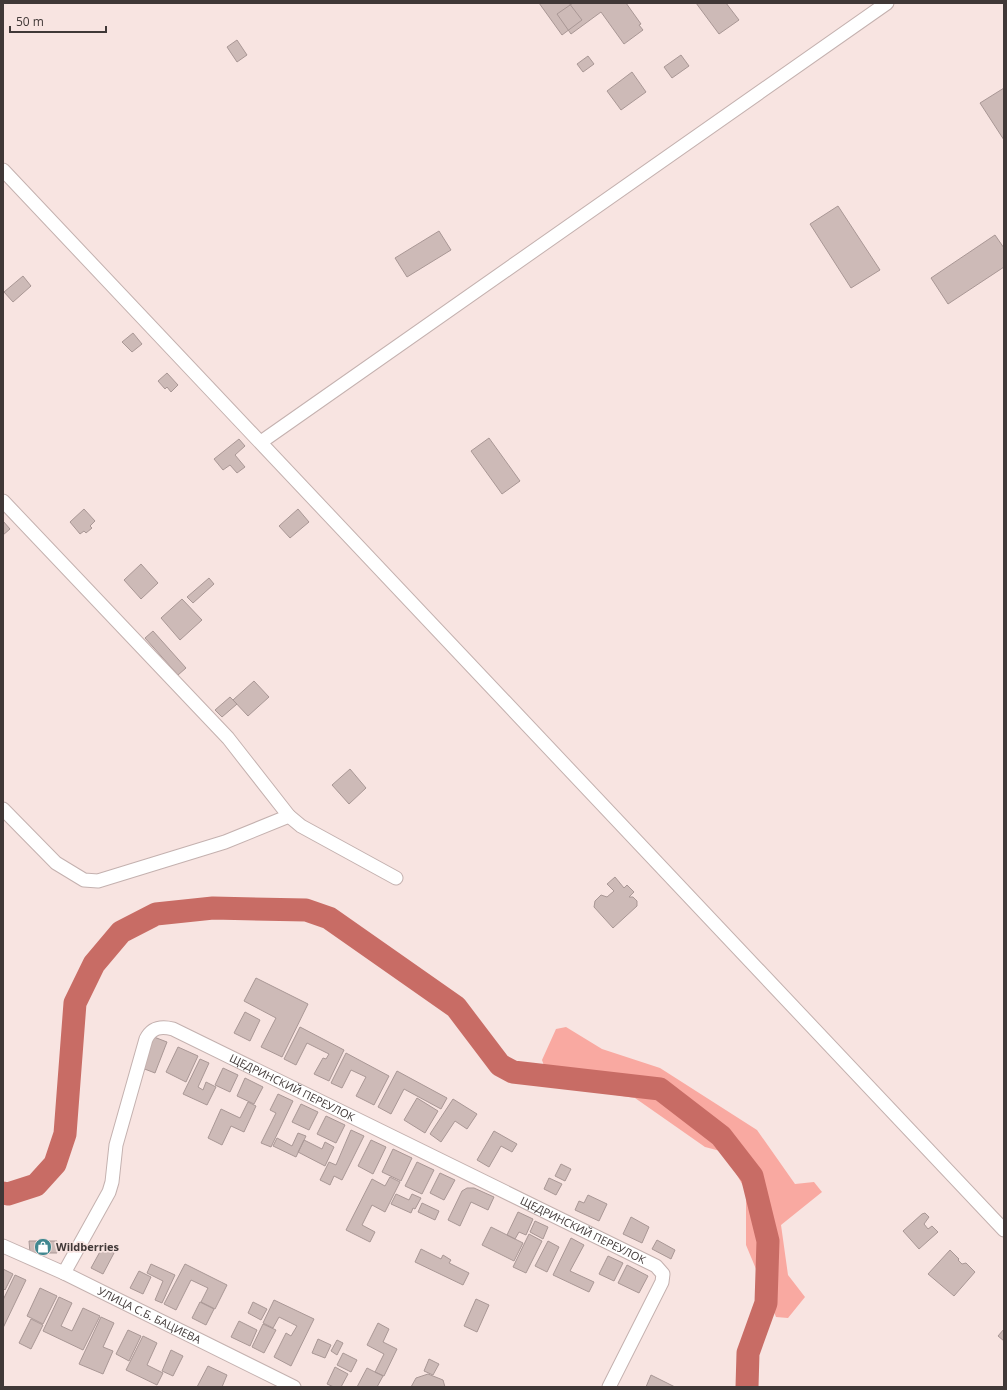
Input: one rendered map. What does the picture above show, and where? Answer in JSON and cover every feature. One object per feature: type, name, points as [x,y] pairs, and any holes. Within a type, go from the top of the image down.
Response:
[{"type":"street","points":[[261,442],[887,3]]},
{"type":"street","points":[[3,170],[1004,1230]]},
{"type":"street","points":[[3,501],[228,738],[289,816],[301,826],[396,878]]},
{"type":"street","points":[[3,809],[56,862],[84,880],[98,881],[225,842],[289,816]]},
{"type":"street","name":"ЩЕДРИНСКИЙ ПЕРЕУЛОК","points":[[64,1273],[109,1192],[116,1145],[146,1039],[150,1032],[156,1028],[165,1027],[173,1029],[656,1266],[663,1274],[662,1282],[609,1387]]},
{"type":"street","name":"УЛИЦА С.Б. БАЦИЕВА","points":[[3,1246],[64,1273],[294,1387]]},
{"type":"shaded area","points":[[566,1027],[602,1049],[660,1068],[757,1130],[795,1184],[814,1182],[822,1192],[781,1225],[788,1275],[805,1297],[788,1318],[776,1317],[746,1245],[746,1191],[724,1152],[705,1147],[635,1098],[551,1085],[542,1060],[556,1029]]},
{"type":"building","points":[[539,3],[569,3],[582,20],[562,35]]},
{"type":"building","points":[[573,3],[626,3],[641,24],[639,25],[643,30],[624,44],[601,12],[571,34],[557,14]]},
{"type":"building","points":[[696,3],[726,3],[739,20],[719,34]]},
{"type":"building","points":[[237,40],[247,55],[237,62],[227,47]]},
{"type":"building","points":[[681,55],[689,66],[672,78],[664,67]]},
{"type":"building","points":[[588,56],[594,64],[583,72],[577,64]]},
{"type":"building","points":[[632,72],[646,92],[621,110],[607,91]]},
{"type":"building","points":[[1004,88],[1004,140],[980,103]]},
{"type":"building","points":[[838,206],[880,270],[851,288],[810,224]]},
{"type":"building","points":[[439,231],[451,250],[407,277],[395,258]]},
{"type":"building","points":[[995,235],[1004,248],[1004,267],[948,304],[931,278]]},
{"type":"building","points":[[23,276],[31,286],[13,302],[4,292]]},
{"type":"building","points":[[133,333],[142,344],[132,352],[122,342]]},
{"type":"building","points":[[167,373],[178,385],[171,392],[167,387],[165,389],[158,381]]},
{"type":"building","points":[[489,438],[520,481],[502,494],[471,451]]},
{"type":"building","points":[[239,439],[245,446],[235,455],[245,467],[237,473],[230,465],[223,470],[214,459]]},
{"type":"building","points":[[84,509],[95,521],[90,526],[92,528],[86,533],[84,531],[80,534],[70,522]]},
{"type":"building","points":[[298,509],[309,522],[290,538],[279,526]]},
{"type":"building","points":[[3,521],[10,529],[3,535]]},
{"type":"building","points":[[141,564],[158,583],[141,599],[124,580]]},
{"type":"building","points":[[209,578],[214,584],[193,603],[187,597]]},
{"type":"building","points":[[182,599],[202,620],[180,640],[161,618]]},
{"type":"building","points":[[153,631],[186,668],[178,675],[145,638]]},
{"type":"building","points":[[254,681],[269,697],[248,716],[233,700]]},
{"type":"building","points":[[230,697],[237,704],[222,717],[215,710]]},
{"type":"building","points":[[350,769],[366,788],[349,804],[332,785]]},
{"type":"building","points":[[615,877],[624,888],[627,885],[634,892],[629,897],[633,897],[637,901],[637,906],[613,928],[594,907],[595,901],[601,895],[607,897],[614,891],[607,884]]},
{"type":"building","points":[[256,978],[308,1004],[282,1057],[261,1047],[276,1018],[244,1001]]},
{"type":"building","points":[[245,1012],[260,1020],[250,1041],[234,1033]]},
{"type":"building","points":[[300,1027],[344,1050],[329,1081],[314,1074],[323,1058],[326,1059],[329,1054],[307,1043],[296,1065],[284,1059]]},
{"type":"building","points":[[154,1037],[167,1042],[155,1073],[142,1068]]},
{"type":"building","points":[[178,1047],[198,1056],[186,1082],[166,1072]]},
{"type":"building","points":[[346,1053],[389,1076],[374,1105],[356,1096],[366,1077],[351,1070],[342,1088],[331,1083]]},
{"type":"building","points":[[200,1059],[209,1063],[198,1087],[203,1090],[206,1082],[216,1087],[207,1105],[183,1094]]},
{"type":"building","points":[[223,1068],[238,1075],[230,1092],[215,1085]]},
{"type":"building","points":[[397,1071],[447,1098],[441,1109],[404,1089],[391,1114],[378,1107]]},
{"type":"building","points":[[245,1078],[263,1087],[254,1104],[237,1096]]},
{"type":"building","points":[[278,1094],[293,1101],[271,1147],[261,1143],[276,1113],[270,1110]]},
{"type":"building","points":[[417,1098],[438,1111],[425,1133],[404,1120]]},
{"type":"building","points":[[453,1099],[477,1114],[467,1129],[455,1121],[441,1142],[430,1134]]},
{"type":"building","points":[[248,1102],[256,1106],[244,1132],[231,1126],[222,1145],[208,1138],[221,1109],[240,1118]]},
{"type":"building","points":[[301,1104],[318,1112],[309,1130],[292,1122]]},
{"type":"building","points":[[326,1116],[345,1125],[336,1143],[317,1134]]},
{"type":"building","points":[[351,1130],[364,1136],[342,1180],[334,1176],[330,1185],[320,1180],[329,1162],[336,1165]]},
{"type":"building","points":[[494,1131],[517,1144],[512,1152],[501,1146],[489,1167],[477,1160]]},
{"type":"building","points":[[298,1133],[306,1136],[296,1157],[273,1146],[277,1138],[292,1146]]},
{"type":"building","points":[[304,1140],[322,1149],[325,1142],[334,1147],[325,1166],[298,1152]]},
{"type":"building","points":[[371,1140],[386,1147],[373,1174],[358,1166]]},
{"type":"building","points":[[393,1149],[412,1158],[401,1181],[382,1172]]},
{"type":"building","points":[[417,1162],[434,1170],[422,1194],[405,1186]]},
{"type":"building","points":[[561,1164],[571,1169],[565,1181],[555,1176]]},
{"type":"building","points":[[440,1173],[455,1180],[444,1200],[430,1193]]},
{"type":"building","points":[[390,1177],[400,1182],[385,1212],[372,1205],[362,1225],[375,1232],[370,1242],[346,1230],[372,1179],[385,1186]]},
{"type":"building","points":[[549,1178],[562,1184],[556,1195],[544,1189]]},
{"type":"building","points":[[467,1188],[474,1188],[494,1197],[488,1210],[471,1202],[460,1226],[448,1220],[462,1191]]},
{"type":"building","points":[[396,1194],[409,1200],[412,1194],[421,1198],[411,1213],[391,1204]]},
{"type":"building","points":[[588,1195],[607,1204],[599,1221],[575,1210],[579,1201],[584,1203]]},
{"type":"building","points":[[422,1203],[439,1211],[435,1220],[418,1212]]},
{"type":"building","points":[[518,1212],[533,1219],[526,1235],[519,1232],[515,1239],[507,1235]]},
{"type":"building","points":[[925,1213],[929,1217],[924,1224],[928,1229],[932,1226],[938,1232],[919,1249],[903,1231]]},
{"type":"building","points":[[631,1217],[649,1227],[642,1243],[623,1234]]},
{"type":"building","points":[[535,1221],[548,1227],[543,1239],[530,1232]]},
{"type":"building","points":[[491,1227],[523,1243],[514,1261],[482,1245]]},
{"type":"building","points":[[529,1234],[542,1241],[526,1273],[513,1267]]},
{"type":"building","points":[[571,1238],[584,1245],[570,1271],[594,1282],[589,1292],[553,1275]]},
{"type":"building","points":[[657,1240],[675,1250],[671,1259],[652,1249]]},
{"type":"building","name":"Wildberries","points":[[29,1241],[57,1241],[57,1253],[30,1253]]},
{"type":"building","points":[[548,1241],[559,1247],[547,1272],[535,1266]]},
{"type":"building","points":[[102,1248],[114,1253],[103,1274],[91,1268]]},
{"type":"building","points":[[421,1249],[441,1259],[443,1255],[451,1260],[449,1263],[469,1273],[463,1285],[415,1262]]},
{"type":"building","points":[[950,1250],[962,1264],[966,1263],[975,1272],[954,1296],[928,1274]]},
{"type":"building","points":[[608,1256],[623,1263],[614,1281],[599,1274]]},
{"type":"building","points":[[151,1264],[175,1275],[162,1303],[155,1300],[163,1281],[147,1273]]},
{"type":"building","points":[[185,1264],[227,1285],[215,1309],[201,1302],[208,1288],[191,1280],[176,1310],[164,1304]]},
{"type":"building","points":[[627,1265],[648,1276],[639,1293],[618,1283]]},
{"type":"building","points":[[3,1269],[13,1274],[5,1290],[3,1288]]},
{"type":"building","points":[[139,1271],[151,1277],[143,1294],[130,1288]]},
{"type":"building","points":[[15,1275],[26,1280],[3,1328],[3,1300]]},
{"type":"building","points":[[40,1288],[57,1296],[43,1324],[27,1316]]},
{"type":"building","points":[[59,1297],[72,1303],[61,1326],[72,1331],[83,1308],[100,1316],[83,1350],[43,1331]]},
{"type":"building","points":[[476,1299],[489,1305],[477,1332],[464,1326]]},
{"type":"building","points":[[274,1300],[314,1319],[291,1366],[274,1357],[286,1333],[291,1336],[297,1326],[279,1317],[273,1328],[263,1323]]},
{"type":"building","points":[[200,1302],[214,1309],[206,1325],[192,1318]]},
{"type":"building","points":[[253,1302],[267,1309],[261,1320],[248,1313]]},
{"type":"building","points":[[101,1317],[114,1323],[103,1347],[113,1351],[103,1374],[79,1364]]},
{"type":"building","points":[[31,1319],[43,1325],[31,1349],[19,1343]]},
{"type":"building","points":[[239,1321],[257,1330],[250,1346],[231,1337]]},
{"type":"building","points":[[378,1323],[389,1329],[383,1342],[397,1349],[384,1376],[375,1372],[384,1354],[367,1345]]},
{"type":"building","points":[[263,1324],[276,1330],[264,1353],[252,1347]]},
{"type":"building","points":[[1004,1329],[1004,1341],[998,1336]]},
{"type":"building","points":[[128,1330],[141,1336],[129,1361],[116,1354]]},
{"type":"building","points":[[143,1336],[157,1343],[147,1365],[163,1373],[157,1385],[126,1370]]},
{"type":"building","points":[[318,1339],[331,1345],[325,1358],[312,1353]]},
{"type":"building","points":[[337,1340],[343,1343],[337,1355],[331,1351]]},
{"type":"building","points":[[171,1350],[183,1356],[173,1376],[162,1371]]},
{"type":"building","points":[[343,1353],[357,1360],[351,1372],[337,1365]]},
{"type":"building","points":[[429,1359],[439,1364],[433,1375],[424,1371]]},
{"type":"building","points":[[208,1366],[227,1375],[222,1387],[197,1387]]},
{"type":"building","points":[[335,1367],[348,1374],[341,1387],[334,1387],[327,1384]]},
{"type":"building","points":[[367,1368],[383,1376],[377,1387],[357,1387]]},
{"type":"building","points":[[428,1374],[443,1380],[445,1387],[411,1387],[416,1378]]},
{"type":"building","points":[[651,1375],[675,1387],[646,1387]]},
{"type":"waterway","points":[[3,1193],[8,1194],[36,1185],[55,1164],[65,1134],[75,1003],[94,964],[121,932],[156,914],[213,908],[306,910],[329,918],[456,1007],[500,1065],[513,1072],[660,1089],[721,1136],[752,1176],[768,1241],[766,1303],[748,1353],[747,1387]]},
{"type":"place","name":"Wildberries","points":[[43,1247]]}]
